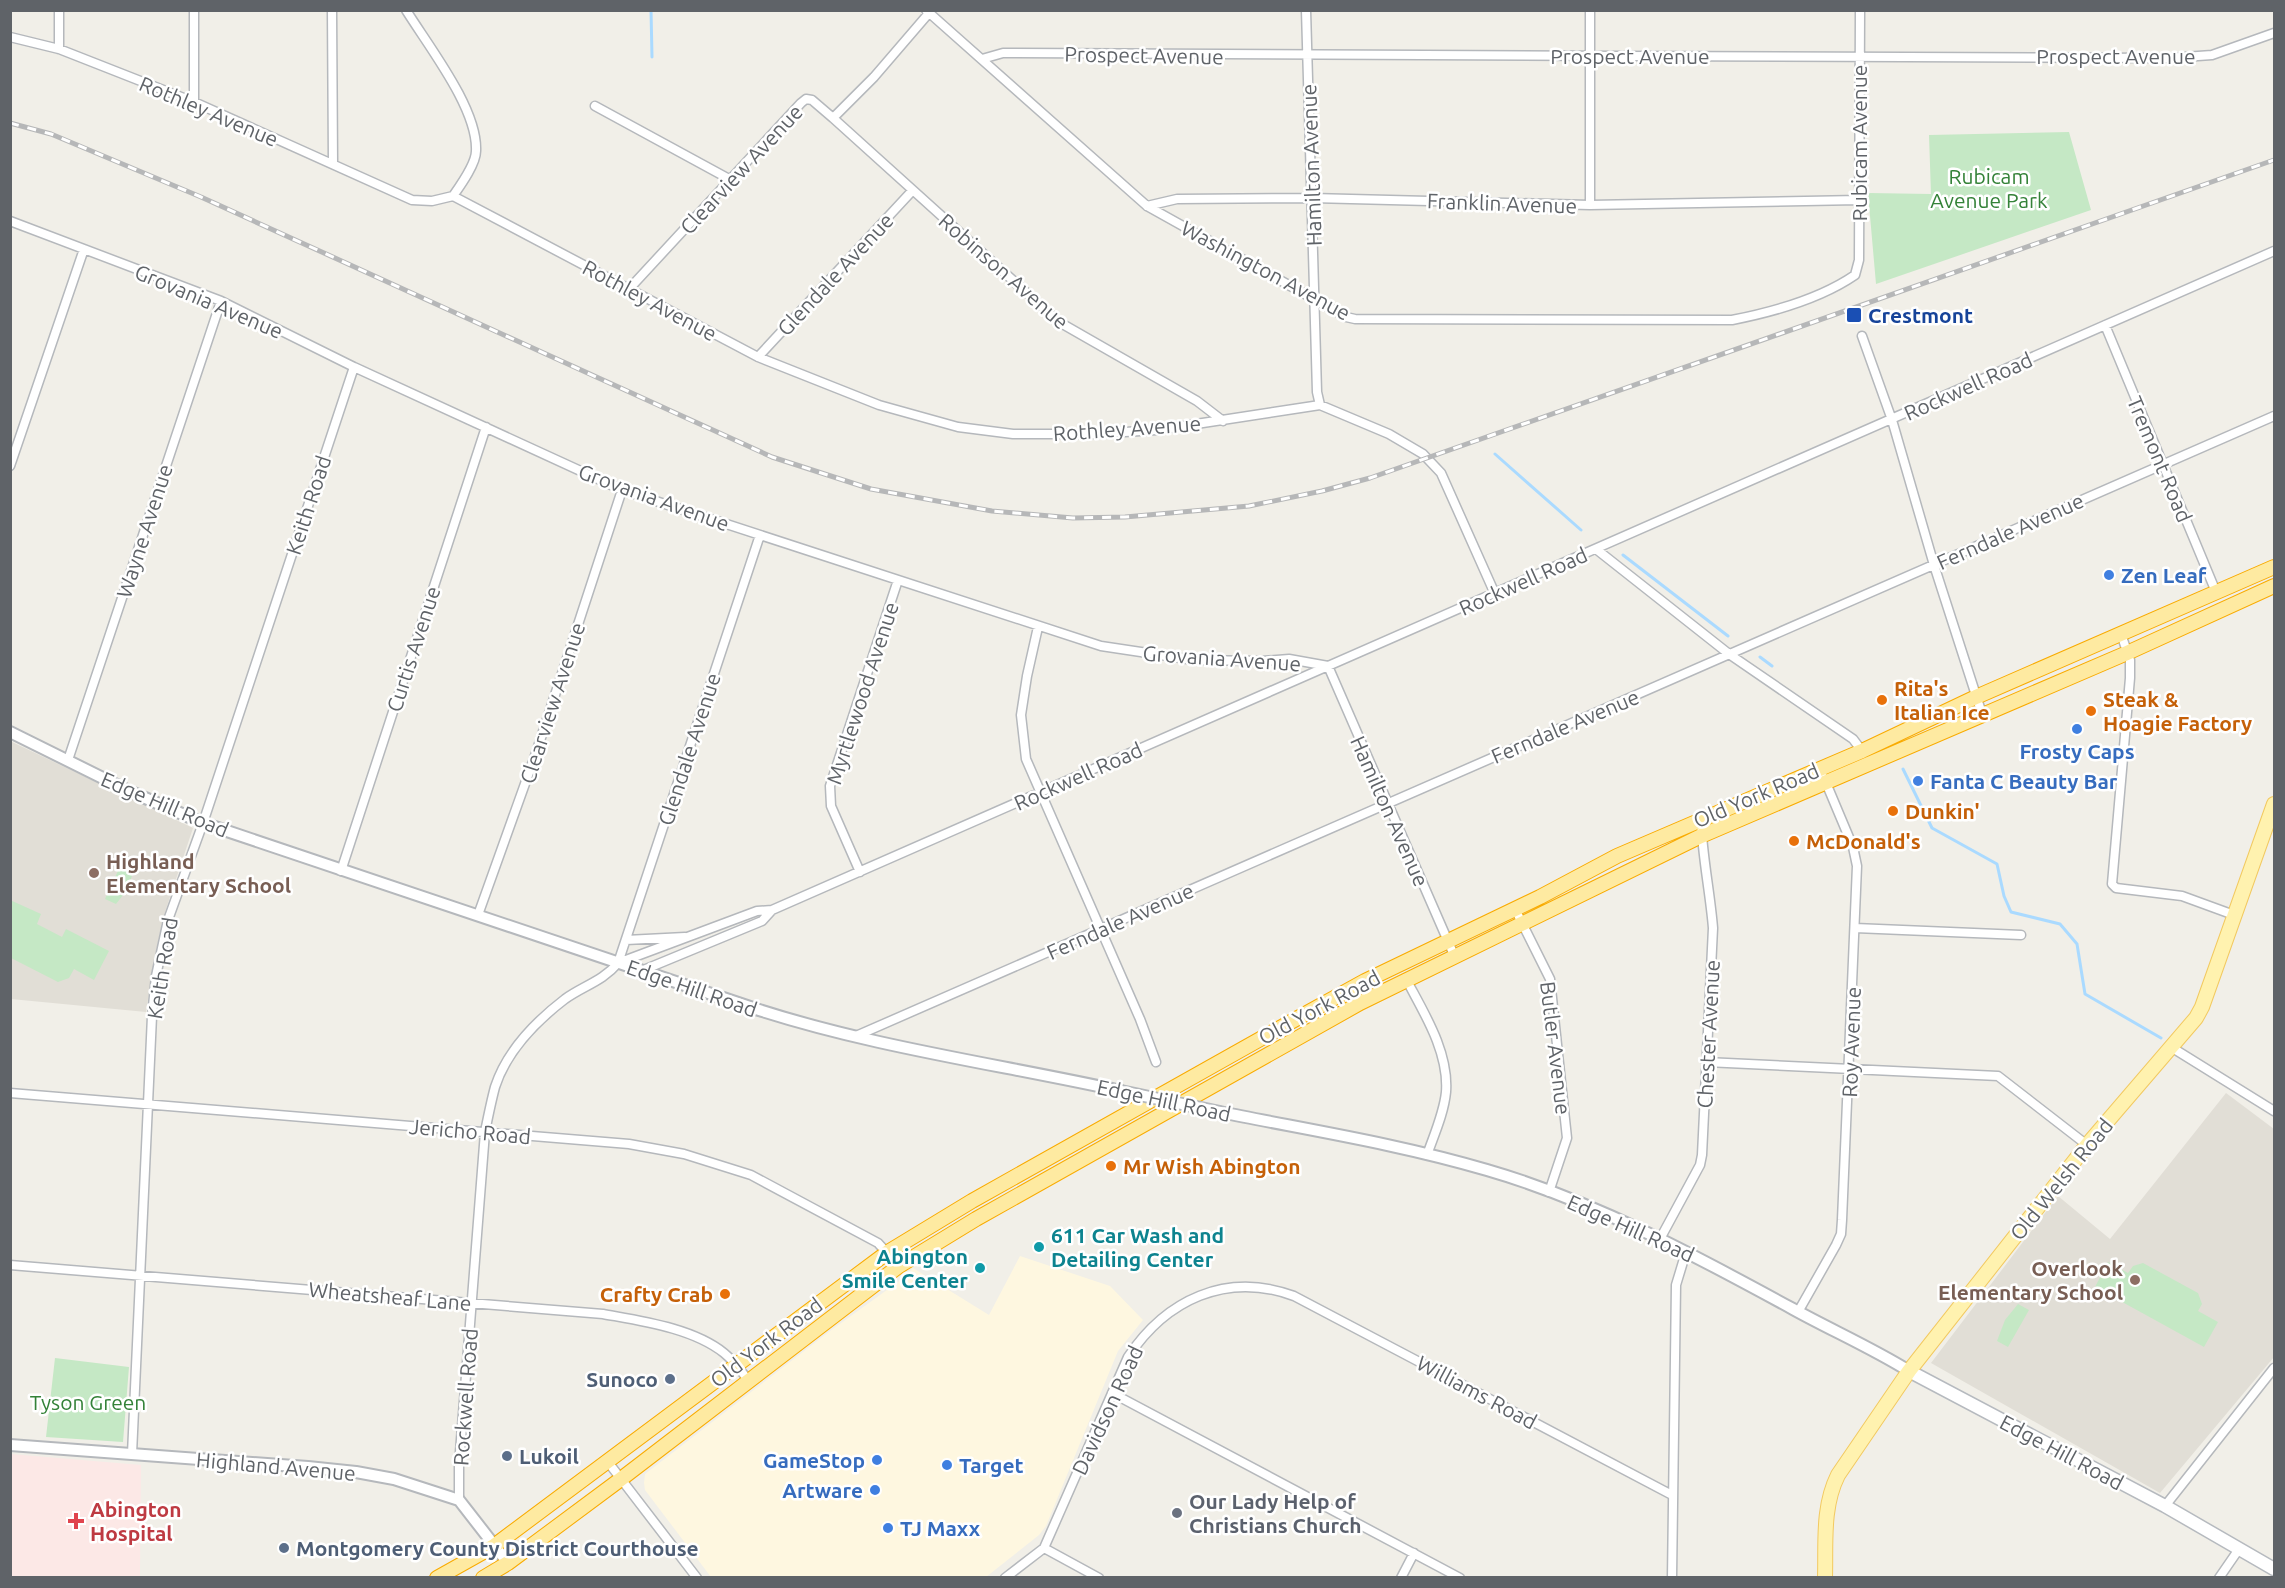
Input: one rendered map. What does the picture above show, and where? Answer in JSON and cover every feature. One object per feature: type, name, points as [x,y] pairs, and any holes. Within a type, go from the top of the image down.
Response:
[{"type":"highway","name":"Old York Road","points":[[437,1578],[494,1546],[888,1252],[981,1196],[1365,981],[1515,909],[1617,856],[1862,751],[1976,697],[2274,567]]},
{"type":"highway","name":"Old York Road","points":[[483,1578],[508,1563],[621,1479],[898,1266],[976,1219],[1350,1008],[1454,955],[1701,836],[1826,784],[2274,586]]},
{"type":"main road","name":"Old Welsh Road","points":[[1825,1578],[1827,1512],[1832,1487],[1838,1475],[1909,1371],[2087,1145],[2196,1018],[2202,1007],[2234,915],[2270,831],[2274,804]]},
{"type":"main road","name":"Edge Hill Road","points":[[1909,1371],[2165,1506],[2274,1569]]},
{"type":"street","points":[[59,10],[59,50]]},
{"type":"street","points":[[194,10],[194,102]]},
{"type":"street","points":[[332,10],[333,164]]},
{"type":"street","points":[[406,10],[468,108],[474,131],[477,153],[453,196]]},
{"type":"street","name":"Hamilton Avenue","points":[[1306,10],[1317,393],[1320,405]]},
{"type":"street","points":[[1590,10],[1590,205]]},
{"type":"street","name":"Rubicam Avenue","points":[[1855,275],[1859,260],[1860,10]]},
{"type":"street","name":"Washington Avenue","points":[[928,12],[1147,206],[1346,317],[1355,319],[1732,320],[1758,315],[1835,288],[1855,275]]},
{"type":"street","name":"Clearview Avenue","points":[[629,289],[806,99],[812,100],[832,118],[874,76],[928,12]]},
{"type":"street","name":"Prospect Avenue","points":[[982,59],[1003,53],[1307,57],[1859,55],[2170,58],[2212,55],[2274,33]]},
{"type":"street","name":"Rothley Avenue","points":[[10,37],[59,50],[194,102],[412,200],[432,201],[453,196],[758,357],[879,405],[958,427],[1013,434],[1093,434],[1157,430],[1320,405]]},
{"type":"street","points":[[595,106],[731,180]]},
{"type":"street","name":"Robinson Avenue","points":[[832,118],[1059,322],[1197,401],[1222,421]]},
{"type":"street","name":"Glendale Avenue","points":[[758,357],[912,190]]},
{"type":"street","name":"Franklin Avenue","points":[[1147,206],[1178,199],[1312,198],[1590,205],[1858,200]]},
{"type":"street","name":"Grovania Avenue","points":[[10,221],[221,301],[354,367],[622,490],[1101,646],[1194,660],[1289,659],[1328,666]]},
{"type":"street","points":[[10,466],[84,249]]},
{"type":"street","name":"Rockwell Road","points":[[459,1500],[459,1465],[485,1132],[495,1086],[506,1063],[527,1031],[567,997],[610,973],[618,963],[757,911],[772,910],[2274,251]]},
{"type":"street","name":"Wayne Avenue","points":[[68,760],[221,301]]},
{"type":"street","name":"Tremont Road","points":[[2105,325],[2161,465],[2216,592]]},
{"type":"street","points":[[1862,336],[1892,420],[1934,565],[1982,714]]},
{"type":"street","name":"Keith Road","points":[[132,1454],[152,1016],[156,976],[168,920],[203,824],[354,367]]},
{"type":"street","points":[[1320,405],[1389,434],[1417,449],[1441,473],[1495,594]]},
{"type":"street","name":"Ferndale Avenue","points":[[856,1036],[1386,802],[2274,416]]},
{"type":"street","name":"Curtis Avenue","points":[[341,871],[486,427]]},
{"type":"street","name":"Clearview Avenue","points":[[478,915],[536,753],[622,490]]},
{"type":"street","name":"Glendale Avenue","points":[[618,963],[759,535]]},
{"type":"street","points":[[1596,549],[1729,654],[1853,739],[1862,751]]},
{"type":"street","name":"Myrtlewood Avenue","points":[[860,872],[831,806],[830,786],[898,580]]},
{"type":"street","points":[[1038,627],[1021,715],[1026,759],[1140,1019],[1156,1062]]},
{"type":"street","points":[[2121,634],[2130,660],[2130,678],[2112,884],[2116,888],[2182,896],[2234,915]]},
{"type":"street","name":"Hamilton Avenue","points":[[1328,666],[1454,955]]},
{"type":"street","name":"Edge Hill Road","points":[[10,732],[129,791],[203,824],[800,1024],[1427,1155],[1488,1170],[1618,1219],[1660,1239],[1909,1371]]},
{"type":"street","name":"Roy Avenue","points":[[1798,1312],[1841,1234],[1850,1069],[1856,858],[1821,768]]},
{"type":"street","name":"Chester Avenue","points":[[1660,1239],[1700,1166],[1702,1155],[1713,928],[1710,891],[1701,836],[1701,819]]},
{"type":"street","name":"Butler Avenue","points":[[1515,909],[1551,979],[1567,1138],[1549,1192]]},
{"type":"street","name":"Rockwell Road","points":[[641,971],[762,921],[772,910]]},
{"type":"street","points":[[1855,928],[2021,935]]},
{"type":"street","name":"Rockwell Road","points":[[626,940],[694,936]]},
{"type":"street","points":[[1406,979],[1437,1041],[1444,1067],[1446,1091],[1441,1115],[1427,1155]]},
{"type":"street","points":[[2170,1047],[2274,1111]]},
{"type":"street","points":[[1706,1062],[1998,1076],[2012,1084],[2087,1145]]},
{"type":"street","name":"Jericho Road","points":[[10,1093],[629,1144],[684,1154],[751,1175],[878,1244],[888,1252],[898,1266]]},
{"type":"street","points":[[1672,1578],[1676,1285],[1686,1252]]},
{"type":"street","name":"Wheatsheaf Lane","points":[[10,1264],[603,1314],[659,1324],[716,1347],[736,1364],[749,1382]]},
{"type":"street","name":"Davidson Road","points":[[1005,1578],[1044,1548],[1128,1357],[1139,1340],[1173,1308],[1218,1289],[1259,1288],[1281,1291]]},
{"type":"street","name":"Williams Road","points":[[1281,1291],[1305,1301],[1672,1495]]},
{"type":"street","points":[[2165,1506],[2274,1368]]},
{"type":"street","points":[[1112,1393],[1460,1578]]},
{"type":"street","name":"Highland Avenue","points":[[10,1445],[356,1472],[394,1479],[459,1500]]},
{"type":"street","points":[[608,1462],[697,1578]]},
{"type":"street","points":[[459,1500],[508,1563]]},
{"type":"street","points":[[1044,1548],[1099,1578]]},
{"type":"street","points":[[2219,1578],[2239,1549]]},
{"type":"street","points":[[1401,1578],[1414,1553]]},
{"type":"shaded area","name":"Highland Elementary School","points":[[10,741],[193,828],[163,918],[146,1012],[11,999]]},
{"type":"shaded area","name":"Overlook Elementary School","points":[[2226,1093],[2274,1129],[2274,1357],[2160,1493],[1931,1363],[2058,1196],[2110,1239]]},
{"type":"shaded area","points":[[1020,1256],[1110,1286],[1143,1320],[1118,1351],[1046,1526],[1039,1535],[986,1577],[711,1577],[645,1490],[645,1474],[830,1331],[898,1282],[913,1268],[989,1315]]},
{"type":"shaded area","name":"Abington Hospital","points":[[11,1454],[141,1465],[140,1577],[11,1577]]},
{"type":"green space","name":"Rubicam Avenue Park","points":[[2069,132],[2091,210],[1876,284],[1868,193],[1931,194],[1929,135]]},
{"type":"green space","points":[[123,860],[135,867],[127,890],[116,904],[105,899]]},
{"type":"green space","points":[[10,900],[41,914],[37,924],[62,937],[66,929],[109,951],[94,980],[74,969],[69,978],[58,982],[11,958]]},
{"type":"green space","points":[[2108,1262],[2128,1273],[2133,1266],[2143,1263],[2198,1293],[2202,1304],[2198,1311],[2218,1322],[2204,1347],[2095,1287]]},
{"type":"green space","points":[[2018,1304],[2029,1310],[2008,1347],[1997,1341],[2005,1320]]},
{"type":"green space","name":"Tyson Green","points":[[55,1358],[129,1367],[123,1442],[46,1437]]},
{"type":"waterway","points":[[651,10],[652,57]]},
{"type":"waterway","points":[[1495,454],[1581,530]]},
{"type":"waterway","points":[[1623,555],[1728,636]]},
{"type":"waterway","points":[[1760,657],[1772,666]]},
{"type":"waterway","points":[[1903,769],[1932,828],[1997,864],[2004,896],[2011,912],[2060,924],[2077,944],[2085,994],[2161,1038]]},
{"type":"railway","points":[[10,123],[51,134],[201,197],[772,457],[871,489],[992,511],[1073,518],[1125,517],[1249,506],[1322,491],[1370,478],[2274,160]]},
{"type":"place","name":"Crestmont","points":[[1854,315]]},
{"type":"place","name":"Zen Leaf","points":[[2109,575]]},
{"type":"place","name":"Rita's Italian Ice","points":[[1882,700]]},
{"type":"place","name":"Steak & Hoagie Factory","points":[[2091,711]]},
{"type":"place","name":"Frosty Caps","points":[[2077,729]]},
{"type":"place","name":"Fanta C Beauty Bar","points":[[1918,781]]},
{"type":"place","name":"Dunkin'","points":[[1893,811]]},
{"type":"place","name":"McDonald's","points":[[1794,841]]},
{"type":"place","name":"Highland Elementary School","points":[[94,873]]},
{"type":"place","name":"Mr Wish Abington","points":[[1111,1166]]},
{"type":"place","name":"611 Car Wash and Detailing Center","points":[[1039,1247]]},
{"type":"place","name":"Abington Smile Center","points":[[980,1268]]},
{"type":"place","name":"Overlook Elementary School","points":[[2135,1280]]},
{"type":"place","name":"Crafty Crab","points":[[725,1294]]},
{"type":"place","name":"Sunoco","points":[[670,1379]]},
{"type":"place","name":"Lukoil","points":[[507,1456]]},
{"type":"place","name":"GameStop","points":[[877,1460]]},
{"type":"place","name":"Target","points":[[947,1465]]},
{"type":"place","name":"Artware","points":[[875,1490]]},
{"type":"place","name":"Our Lady Help of Christians Church","points":[[1177,1513]]},
{"type":"place","name":"Abington Hospital","points":[[76,1521]]},
{"type":"place","name":"TJ Maxx","points":[[888,1528]]},
{"type":"place","name":"Montgomery County District Courthouse","points":[[284,1548]]}]
